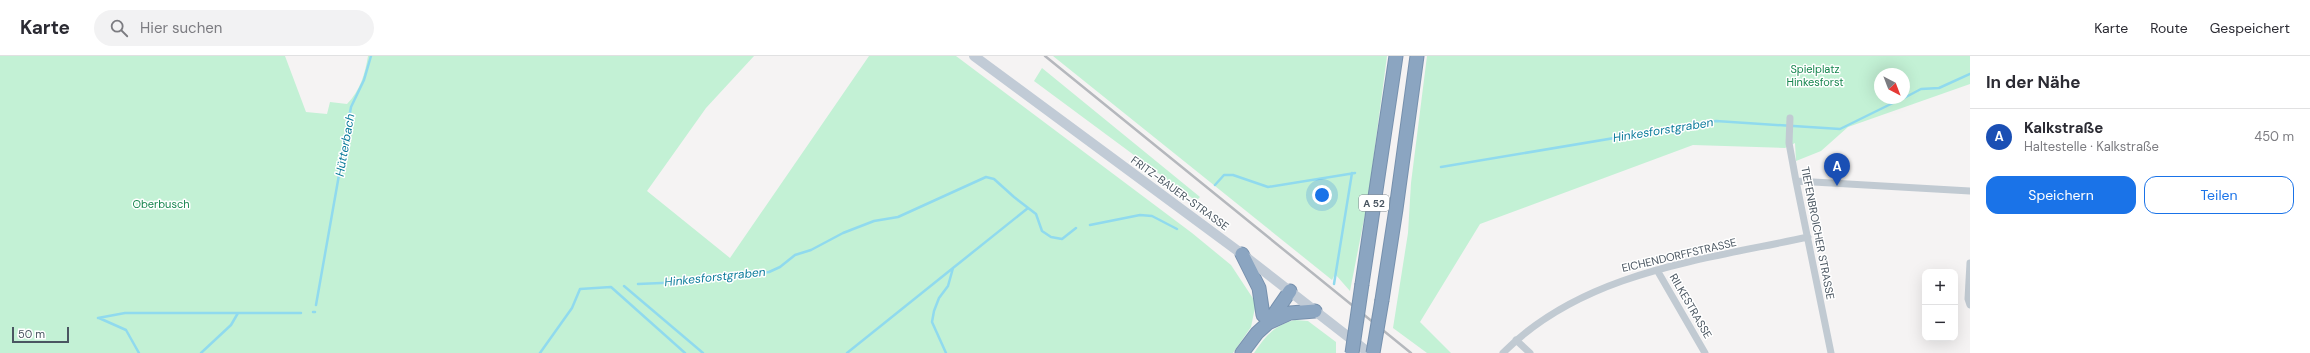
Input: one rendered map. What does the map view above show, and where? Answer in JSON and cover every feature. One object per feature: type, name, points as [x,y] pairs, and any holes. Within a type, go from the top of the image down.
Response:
[{"type":"highway","name":"A 52","points":[[1352,353],[1396,56]]},
{"type":"highway","name":"A 52","points":[[1373,353],[1382,300],[1416,56]]},
{"type":"highway","points":[[1242,254],[1259,288],[1266,319]]},
{"type":"highway","points":[[1242,353],[1287,288]]},
{"type":"highway","points":[[1266,319],[1290,313],[1316,311]]},
{"type":"main road","name":"FRITZ-BAUER-STRASSE","points":[[974,56],[1242,254],[1369,353]]},
{"type":"street","name":"TIEFENBROICHER STRASSE","points":[[1790,118],[1789,143],[1831,353]]},
{"type":"street","points":[[1796,181],[1970,192]]},
{"type":"street","name":"EICHENDORFFSTRASSE","points":[[1503,353],[1540,320],[1582,297],[1618,281],[1657,270],[1808,237]]},
{"type":"street","points":[[1970,263],[1968,299],[1970,305]]},
{"type":"street","name":"RILKESTRASSE","points":[[1657,270],[1705,353]]},
{"type":"street","points":[[1516,340],[1530,353]]},
{"type":"green space","name":"Oberbusch","points":[[0,56],[285,56],[306,112],[327,114],[330,102],[347,104],[352,99],[359,88],[368,56],[754,56],[706,108],[647,191],[730,258],[869,56],[956,56],[1192,233],[1231,265],[1256,303],[1251,327],[1233,353],[0,353]]},
{"type":"green space","points":[[1053,56],[1387,56],[1368,199],[1350,291],[1335,274],[1332,280]]},
{"type":"green space","name":"Spielplatz Hinkesforst","points":[[1427,56],[1970,56],[1970,84],[1848,127],[1821,151],[1796,161],[1795,143],[1785,148],[1693,145],[1480,224],[1420,322],[1451,353],[1427,353],[1393,328],[1408,233],[1411,183]]},
{"type":"green space","points":[[1042,68],[1200,197],[1196,201],[1034,81]]},
{"type":"green space","points":[[1295,320],[1308,321],[1336,342],[1336,353],[1254,353],[1262,341],[1271,332],[1288,322]]},
{"type":"waterway","name":"Hütterbach","points":[[316,305],[351,107],[364,80],[371,56]]},
{"type":"waterway","name":"Hinkesforstgraben","points":[[1910,95],[1921,89],[1939,88],[1970,74]]},
{"type":"waterway","name":"Hinkesforstgraben","points":[[1441,167],[1716,121],[1840,129],[1891,104]]},
{"type":"waterway","points":[[1334,284],[1352,173]]},
{"type":"waterway","name":"Hinkesforstgraben","points":[[1215,185],[1224,175],[1233,175],[1268,187],[1355,173]]},
{"type":"waterway","name":"Hinkesforstgraben","points":[[638,284],[685,282],[769,272],[780,267],[795,255],[811,250],[843,233],[874,221],[898,217],[986,177],[994,179],[1036,214],[1042,231],[1051,237],[1062,239],[1076,228]]},
{"type":"waterway","points":[[946,353],[932,322],[939,298],[948,286],[953,268],[1028,208]]},
{"type":"waterway","name":"Hinkesforstgraben","points":[[1090,225],[1140,215],[1152,216],[1177,229]]},
{"type":"waterway","points":[[847,353],[953,268]]},
{"type":"waterway","points":[[624,286],[703,353]]},
{"type":"waterway","name":"Hinkesforstgraben","points":[[540,353],[572,308],[580,289],[611,287],[685,353]]},
{"type":"waterway","points":[[98,318],[125,313],[301,313]]},
{"type":"waterway","points":[[201,353],[231,325],[238,313]]},
{"type":"waterway","points":[[99,318],[126,330],[139,353]]},
{"type":"railway","points":[[1045,56],[1411,353]]},
{"type":"place","name":"Kalkstraße","points":[[1837,186]]}]
